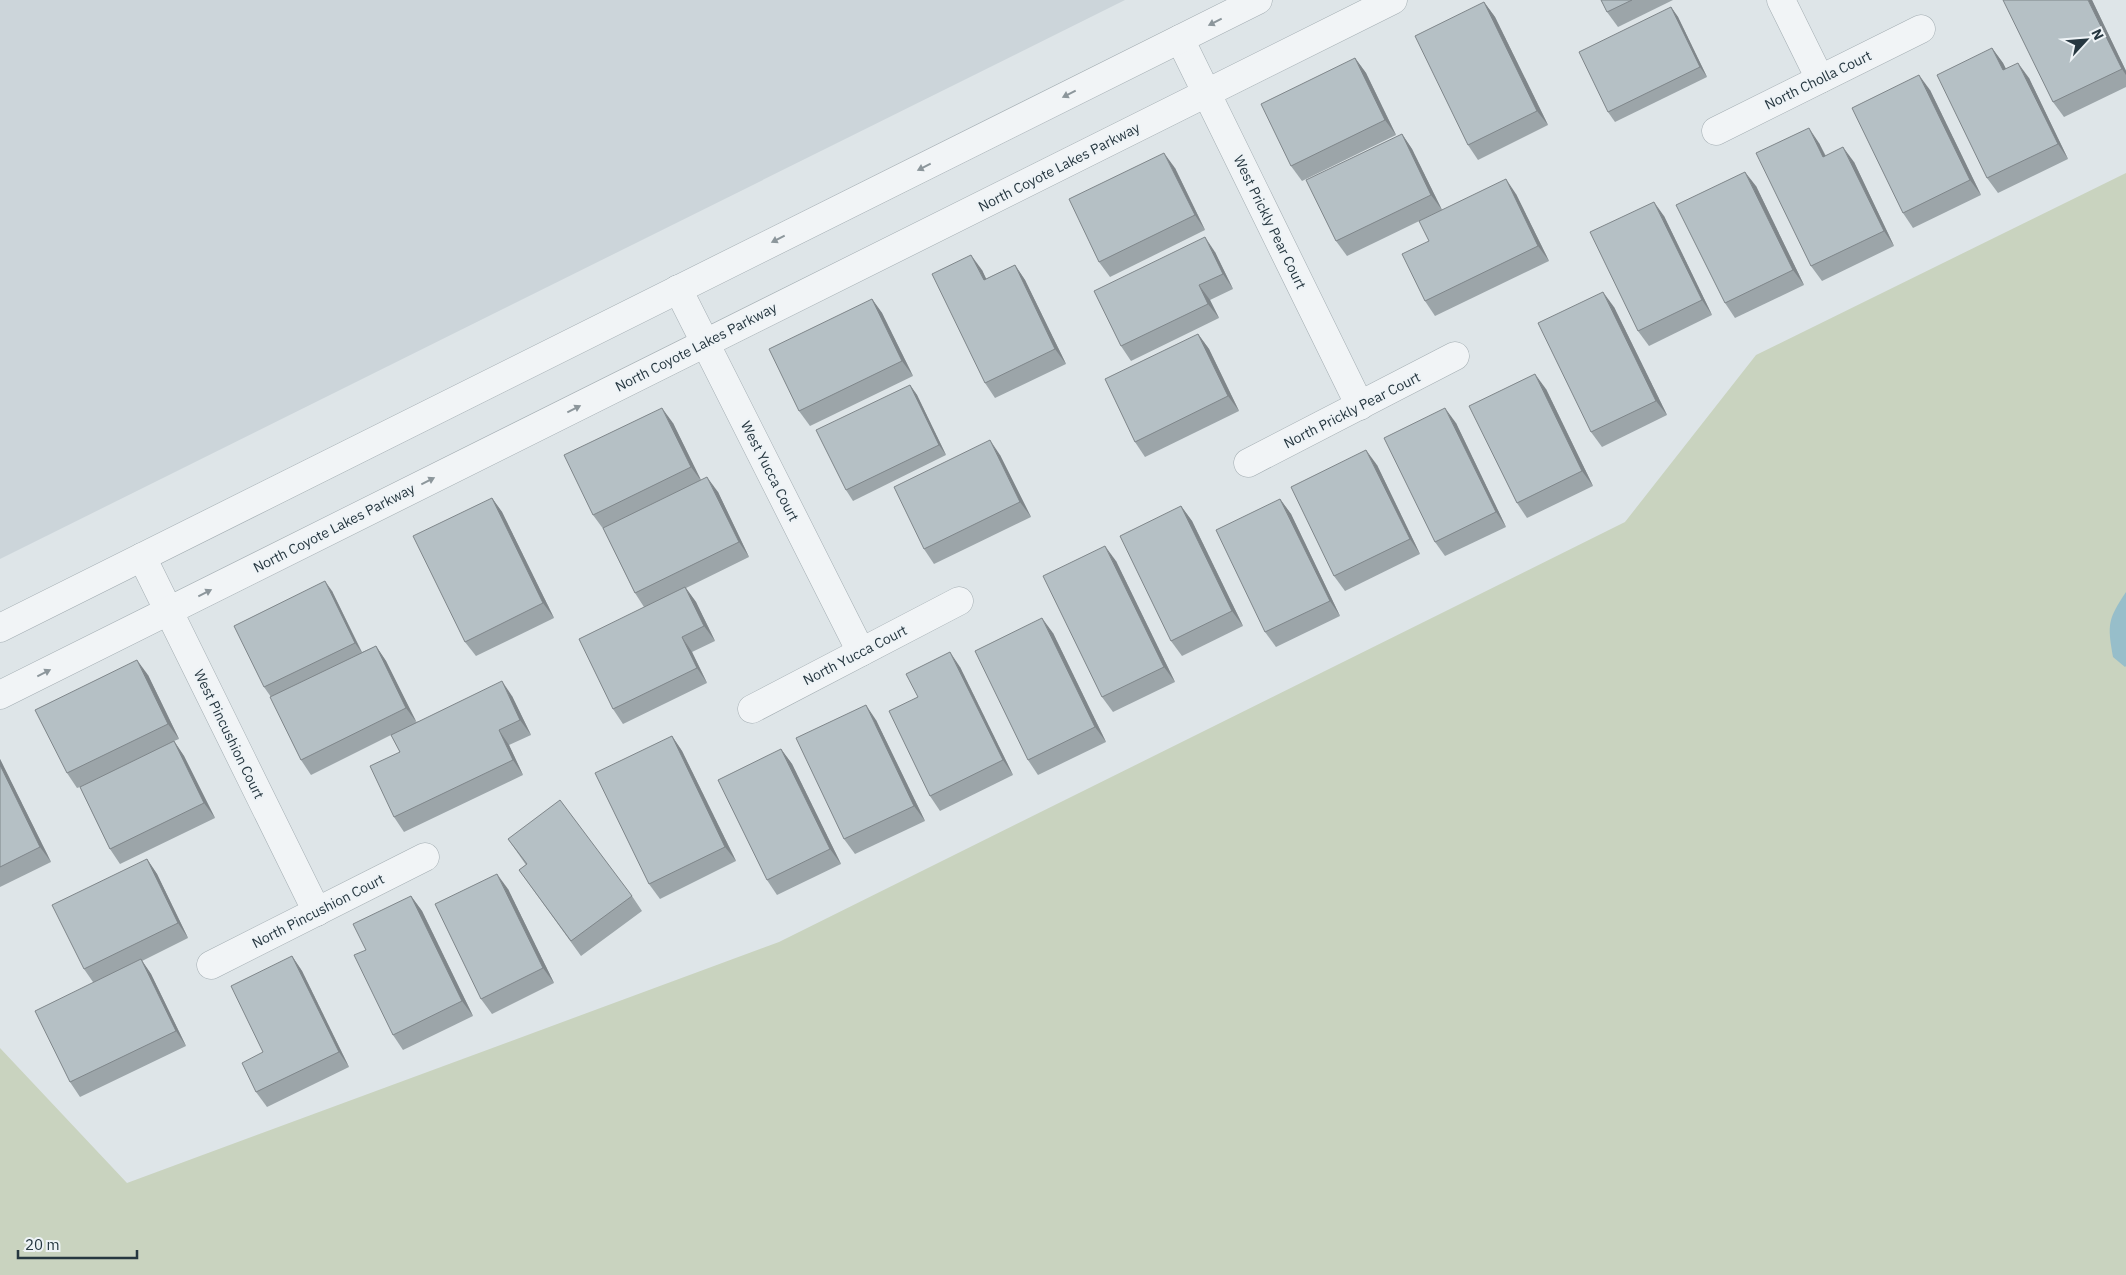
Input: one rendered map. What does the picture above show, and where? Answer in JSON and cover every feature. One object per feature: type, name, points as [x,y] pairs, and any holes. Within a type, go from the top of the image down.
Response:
[{"type":"street","points":[[0,628],[1258,0]]},
{"type":"street","name":"North Coyote Lakes Parkway","points":[[0,695],[1393,0]]},
{"type":"street","points":[[1781,0],[1820,79]]},
{"type":"street","name":"North Cholla Court","points":[[1716,130],[1921,29]]},
{"type":"street","name":"West Prickly Pear Court","points":[[1180,39],[1360,406]]},
{"type":"street","name":"West Yucca Court","points":[[678,289],[862,652]]},
{"type":"street","name":"North Prickly Pear Court","points":[[1248,463],[1455,356]]},
{"type":"street","name":"West Pincushion Court","points":[[142,557],[316,912]]},
{"type":"street","name":"North Yucca Court","points":[[752,709],[959,601]]},
{"type":"street","name":"North Pincushion Court","points":[[210,965],[425,857]]},
{"type":"shaded area","points":[[0,0],[1125,0],[0,559]]},
{"type":"green space","points":[[2126,173],[2126,1275],[0,1275],[0,1048],[127,1183],[779,942],[1625,522],[1756,355]]},
{"type":"water","points":[[2126,592],[2125,667],[2113,657],[2110,622]]},
{"type":"building","points":[[1601,0],[1632,0],[1607,12]]},
{"type":"building","points":[[2003,0],[2088,0],[2122,69],[2053,102]]},
{"type":"building","points":[[1484,2],[1537,111],[1468,145],[1415,36]]},
{"type":"building","points":[[1671,7],[1700,67],[1608,112],[1579,52]]},
{"type":"building","points":[[1992,48],[2003,70],[2018,63],[2058,144],[1987,178],[1937,75]]},
{"type":"building","points":[[1355,58],[1385,120],[1291,166],[1261,104]]},
{"type":"building","points":[[1919,75],[1970,180],[1903,213],[1852,108]]},
{"type":"building","points":[[1809,128],[1823,157],[1843,147],[1884,231],[1811,266],[1756,153]]},
{"type":"building","points":[[1402,134],[1431,195],[1336,241],[1306,180]]},
{"type":"building","points":[[1164,153],[1195,215],[1099,262],[1069,199]]},
{"type":"building","points":[[1745,172],[1793,270],[1725,303],[1676,205]]},
{"type":"building","points":[[1506,179],[1538,246],[1425,301],[1402,254],[1429,241],[1419,221]]},
{"type":"building","points":[[1654,202],[1702,300],[1638,331],[1590,232]]},
{"type":"building","points":[[1205,237],[1223,274],[1199,285],[1208,304],[1121,346],[1094,291]]},
{"type":"building","points":[[971,255],[984,280],[1015,265],[1055,349],[985,383],[932,274]]},
{"type":"building","points":[[1603,292],[1656,401],[1591,432],[1538,323]]},
{"type":"building","points":[[872,299],[902,361],[799,411],[769,349]]},
{"type":"building","points":[[1198,334],[1228,396],[1135,442],[1105,379]]},
{"type":"building","points":[[1535,374],[1582,471],[1517,503],[1469,406]]},
{"type":"building","points":[[910,385],[939,445],[846,490],[816,430]]},
{"type":"building","points":[[662,408],[691,467],[593,515],[564,455]]},
{"type":"building","points":[[1445,408],[1496,512],[1435,542],[1384,438]]},
{"type":"building","points":[[990,440],[1020,502],[924,549],[894,487]]},
{"type":"building","points":[[1366,450],[1410,539],[1334,576],[1291,487]]},
{"type":"building","points":[[707,477],[739,542],[635,593],[603,528]]},
{"type":"building","points":[[492,498],[543,603],[465,642],[413,536]]},
{"type":"building","points":[[1280,499],[1330,601],[1265,632],[1216,530]]},
{"type":"building","points":[[1181,506],[1232,611],[1171,641],[1120,536]]},
{"type":"building","points":[[1105,546],[1164,667],[1102,697],[1043,576]]},
{"type":"building","points":[[325,581],[355,643],[264,687],[234,626]]},
{"type":"building","points":[[685,587],[704,626],[682,637],[697,668],[613,709],[579,639]]},
{"type":"building","points":[[1042,618],[1095,727],[1028,760],[975,651]]},
{"type":"building","points":[[376,646],[406,708],[301,760],[270,697]]},
{"type":"building","points":[[950,652],[1003,760],[930,796],[889,711],[918,697],[906,674]]},
{"type":"building","points":[[137,660],[168,724],[67,773],[35,710]]},
{"type":"building","points":[[502,681],[520,720],[499,730],[513,760],[394,817],[370,766],[400,752],[391,735]]},
{"type":"building","points":[[866,705],[914,806],[844,839],[796,738]]},
{"type":"building","points":[[672,736],[725,847],[649,884],[595,773]]},
{"type":"building","points":[[174,741],[204,803],[110,849],[80,787]]},
{"type":"building","points":[[781,749],[830,849],[767,880],[718,780]]},
{"type":"building","points":[[0,765],[40,847],[0,867]]},
{"type":"building","points":[[560,800],[632,896],[571,941],[519,870],[527,864],[508,839]]},
{"type":"building","points":[[147,859],[178,923],[84,969],[52,905]]},
{"type":"building","points":[[497,874],[543,968],[481,999],[435,904]]},
{"type":"building","points":[[411,896],[462,1001],[393,1035],[354,955],[366,950],[353,924]]},
{"type":"building","points":[[292,956],[339,1052],[256,1092],[242,1063],[263,1052],[231,986]]},
{"type":"building","points":[[141,959],[176,1031],[70,1082],[35,1011]]}]
